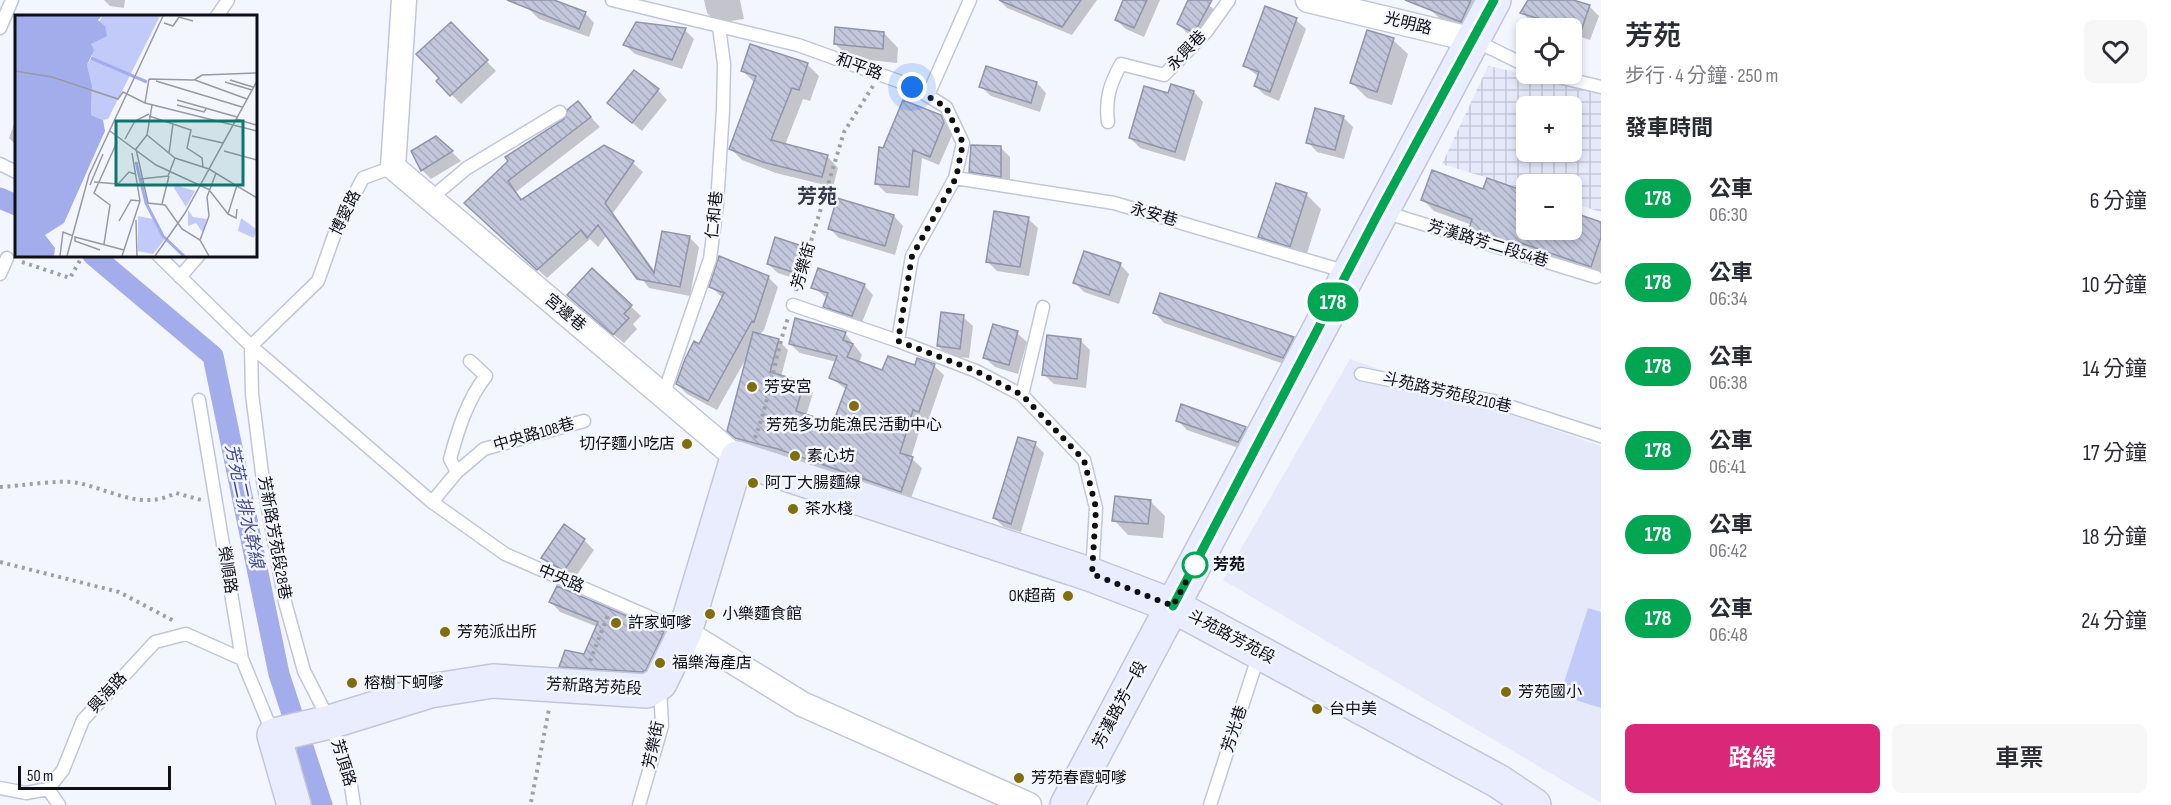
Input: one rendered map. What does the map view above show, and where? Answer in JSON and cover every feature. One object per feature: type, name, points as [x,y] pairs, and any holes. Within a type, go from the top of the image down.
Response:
[{"type":"street","points":[[393,168],[404,0]]},
{"type":"street","name":"光明路","points":[[1308,0],[1474,40]]},
{"type":"street","name":"芳漢路芳一段","points":[[1067,805],[1380,210],[1494,0]]},
{"type":"street","name":"宮邊巷","points":[[393,168],[737,458]]},
{"type":"street","name":"斗苑路芳苑段","points":[[737,458],[1092,574],[1173,606],[1498,781],[1525,803]]},
{"type":"street","name":"芳新路芳苑段","points":[[274,735],[330,722],[430,691],[493,681],[647,691],[660,683],[685,632],[737,458]]},
{"type":"street","name":"中央路","points":[[685,632],[802,704],[1029,805]]},
{"type":"street","points":[[274,735],[294,805]]},
{"type":"lane","points":[[0,28],[12,0]]},
{"type":"lane","points":[[219,15],[228,0]]},
{"type":"lane","name":"和平路","points":[[612,0],[798,45],[928,95],[946,107],[963,143],[956,178],[912,256],[898,341]]},
{"type":"lane","points":[[928,95],[970,0]]},
{"type":"lane","name":"永興巷","points":[[1108,122],[1106,106],[1109,86],[1121,64],[1164,75],[1206,32],[1229,0]]},
{"type":"lane","name":"仁和巷","points":[[663,396],[710,259],[717,204],[723,110],[724,64],[719,27]]},
{"type":"lane","points":[[1474,40],[1516,61]]},
{"type":"lane","points":[[1582,83],[1601,87]]},
{"type":"lane","points":[[430,199],[467,168],[560,112]]},
{"type":"lane","points":[[0,164],[15,172]]},
{"type":"lane","name":"博愛路","points":[[251,346],[318,281],[336,230],[363,178],[393,168]]},
{"type":"lane","name":"永安巷","points":[[956,178],[1114,203],[1348,272]]},
{"type":"lane","name":"芳漢路芳二段54巷","points":[[1380,210],[1596,277]]},
{"type":"lane","name":"中央路","points":[[159,256],[251,346],[432,502],[505,554],[685,632]]},
{"type":"lane","points":[[180,276],[198,256]]},
{"type":"lane","points":[[0,274],[7,258]]},
{"type":"lane","points":[[793,304],[976,371],[1022,395],[1084,460],[1096,508],[1092,574]]},
{"type":"lane","points":[[1022,395],[1043,307]]},
{"type":"lane","name":"芳新路芳苑段28巷","points":[[251,346],[252,394],[261,471],[285,602],[304,671],[330,722]]},
{"type":"lane","points":[[457,472],[450,459],[455,442],[471,395],[486,376],[470,361]]},
{"type":"lane","name":"斗苑路芳苑段210巷","points":[[1361,374],[1493,401],[1601,436]]},
{"type":"lane","name":"榮順路","points":[[199,400],[242,659],[274,735]]},
{"type":"lane","name":"中央路108巷","points":[[432,502],[457,472],[483,449],[584,421]]},
{"type":"lane","points":[[186,634],[242,659]]},
{"type":"lane","name":"興海路","points":[[48,789],[63,770],[83,720],[155,642],[186,634]]},
{"type":"lane","name":"芳光巷","points":[[1210,805],[1260,652]]},
{"type":"lane","name":"芳樂街","points":[[639,805],[662,726],[660,683]]},
{"type":"lane","name":"芳頂路","points":[[330,722],[350,780],[354,805]]},
{"type":"lane","points":[[0,789],[26,793],[48,789],[59,805]]},
{"type":"path","name":"芳樂街","points":[[737,458],[752,446],[767,406],[780,339],[793,304],[844,132],[880,75]]},
{"type":"path","points":[[7,258],[70,278],[82,256]]},
{"type":"path","points":[[0,487],[77,483],[116,496],[160,501],[176,493],[217,505]]},
{"type":"path","points":[[0,562],[119,592],[175,621],[186,634]]},
{"type":"path","points":[[531,802],[567,686],[614,601]]},
{"type":"shaded area","points":[[1488,66],[1516,72],[1516,84],[1573,84],[1601,90],[1601,212],[1582,206],[1582,174],[1516,174],[1516,187],[1442,164]]},
{"type":"shaded area","name":"芳苑國小","points":[[1350,359],[1601,446],[1601,803],[1223,580]]},
{"type":"shaded area","points":[[1588,608],[1601,612],[1601,708],[1560,695]]},
{"type":"building","points":[[507,0],[554,0],[586,12],[579,29]]},
{"type":"building","points":[[999,0],[1081,0],[1062,27]]},
{"type":"building","points":[[1123,0],[1147,0],[1134,28],[1115,20]]},
{"type":"building","points":[[1188,0],[1212,0],[1194,33],[1177,24]]},
{"type":"building","points":[[1405,0],[1471,0],[1461,22]]},
{"type":"building","points":[[1528,0],[1573,0],[1590,5],[1582,28],[1582,18],[1537,18],[1520,13]]},
{"type":"building","points":[[1265,6],[1297,18],[1270,92],[1254,86],[1259,72],[1243,66]]},
{"type":"building","points":[[451,22],[488,60],[450,96],[436,81],[439,78],[416,54]]},
{"type":"building","points":[[636,22],[686,28],[672,60],[623,45]]},
{"type":"building","points":[[835,27],[884,32],[883,49],[834,44]]},
{"type":"building","points":[[1367,30],[1394,38],[1377,92],[1350,83]]},
{"type":"building","points":[[750,44],[808,63],[799,90],[792,88],[771,140],[828,155],[822,177],[763,162],[729,149],[756,76],[741,71]]},
{"type":"building","points":[[986,66],[1037,82],[1031,103],[979,87]]},
{"type":"building","points":[[634,70],[659,89],[632,123],[607,103]]},
{"type":"building","points":[[1171,84],[1194,91],[1175,152],[1129,138],[1144,86],[1168,93]]},
{"type":"building","points":[[903,100],[941,115],[944,122],[930,157],[913,150],[909,187],[875,184],[879,147],[883,148]]},
{"type":"building","points":[[578,101],[591,117],[508,181],[521,200],[604,145],[634,161],[605,203],[654,273],[662,231],[690,236],[680,287],[637,279],[598,225],[587,238],[581,230],[537,270],[464,203],[508,161],[505,157],[564,119],[568,109]]},
{"type":"building","points":[[1315,108],[1344,116],[1335,150],[1306,143]]},
{"type":"building","points":[[436,136],[453,151],[421,171],[411,151]]},
{"type":"building","points":[[971,145],[1001,146],[1001,177],[969,172]]},
{"type":"building","points":[[1432,170],[1483,189],[1487,178],[1516,188],[1516,240],[1582,240],[1582,215],[1601,222],[1601,237],[1591,267],[1521,243],[1520,245],[1469,229],[1472,219],[1421,200]]},
{"type":"building","points":[[1276,183],[1307,193],[1290,247],[1258,237]]},
{"type":"building","points":[[837,198],[894,215],[885,246],[828,229]]},
{"type":"building","points":[[994,211],[1029,217],[1020,267],[986,262]]},
{"type":"building","points":[[775,237],[805,247],[796,273],[767,264]]},
{"type":"building","points":[[1084,251],[1121,263],[1109,295],[1073,283]]},
{"type":"building","points":[[719,256],[769,276],[754,322],[752,321],[708,401],[676,384],[694,341],[699,344],[724,293],[709,287]]},
{"type":"building","points":[[592,268],[632,305],[624,314],[629,318],[613,335],[567,295]]},
{"type":"building","points":[[818,268],[865,284],[852,316],[823,307],[828,293],[811,288]]},
{"type":"building","points":[[1160,293],[1294,337],[1283,358],[1153,313]]},
{"type":"building","points":[[941,312],[964,315],[960,349],[937,346]]},
{"type":"building","points":[[795,318],[846,332],[843,340],[853,344],[847,357],[882,370],[888,356],[915,365],[917,358],[935,364],[919,412],[913,410],[900,453],[913,457],[901,492],[778,449],[735,438],[727,431],[753,332],[779,339],[770,372],[804,382],[796,411],[833,423],[847,385],[829,378],[837,356],[789,344]]},
{"type":"building","points":[[993,324],[1018,331],[1009,365],[983,358]]},
{"type":"building","points":[[1047,335],[1081,339],[1077,379],[1042,375]]},
{"type":"building","points":[[1181,404],[1246,427],[1238,442],[1176,421]]},
{"type":"building","points":[[1018,437],[1036,442],[1011,524],[993,518]]},
{"type":"building","points":[[1115,496],[1151,500],[1148,524],[1112,521]]},
{"type":"building","points":[[564,524],[585,539],[564,571],[541,558]]},
{"type":"building","points":[[557,586],[664,632],[646,670],[642,672],[559,667],[565,650],[584,654],[598,622],[549,602]]},
{"type":"waterway","name":"芳苑二排水幹線","points":[[0,198],[15,205]]},
{"type":"waterway","name":"芳苑二排水幹線","points":[[94,256],[213,356],[279,674],[322,805]]},
{"type":"bus line","name":"178","points":[[1173,606],[1380,210],[1494,0]]},
{"type":"place","name":"芳安宮","points":[[752,387]]},
{"type":"place","name":"芳苑多功能漁民活動中心","points":[[854,406]]},
{"type":"place","name":"切仔麵小吃店","points":[[687,444]]},
{"type":"place","name":"素心坊","points":[[795,456]]},
{"type":"place","name":"阿丁大腸麵線","points":[[753,483]]},
{"type":"place","name":"茶水棧","points":[[793,509]]},
{"type":"place","name":"芳苑","points":[[1195,565]]},
{"type":"place","name":"OK超商","points":[[1068,596]]},
{"type":"place","name":"小樂麵食館","points":[[710,614]]},
{"type":"place","name":"許家蚵嗲","points":[[616,623]]},
{"type":"place","name":"芳苑派出所","points":[[445,632]]},
{"type":"place","name":"福樂海產店","points":[[660,663]]},
{"type":"place","name":"榕樹下蚵嗲","points":[[352,683]]},
{"type":"place","name":"芳苑國小","points":[[1506,692]]},
{"type":"place","name":"台中美","points":[[1317,709]]},
{"type":"place","name":"芳苑春霞蚵嗲","points":[[1019,778]]},
{"type":"district","name":"芳苑","points":[[817,197]]},
{"type":"route","points":[[912,87],[946,107],[963,143],[956,178],[912,256],[898,341],[976,371],[1022,395],[1084,460],[1096,508],[1092,574],[1173,606],[1195,565]]}]
